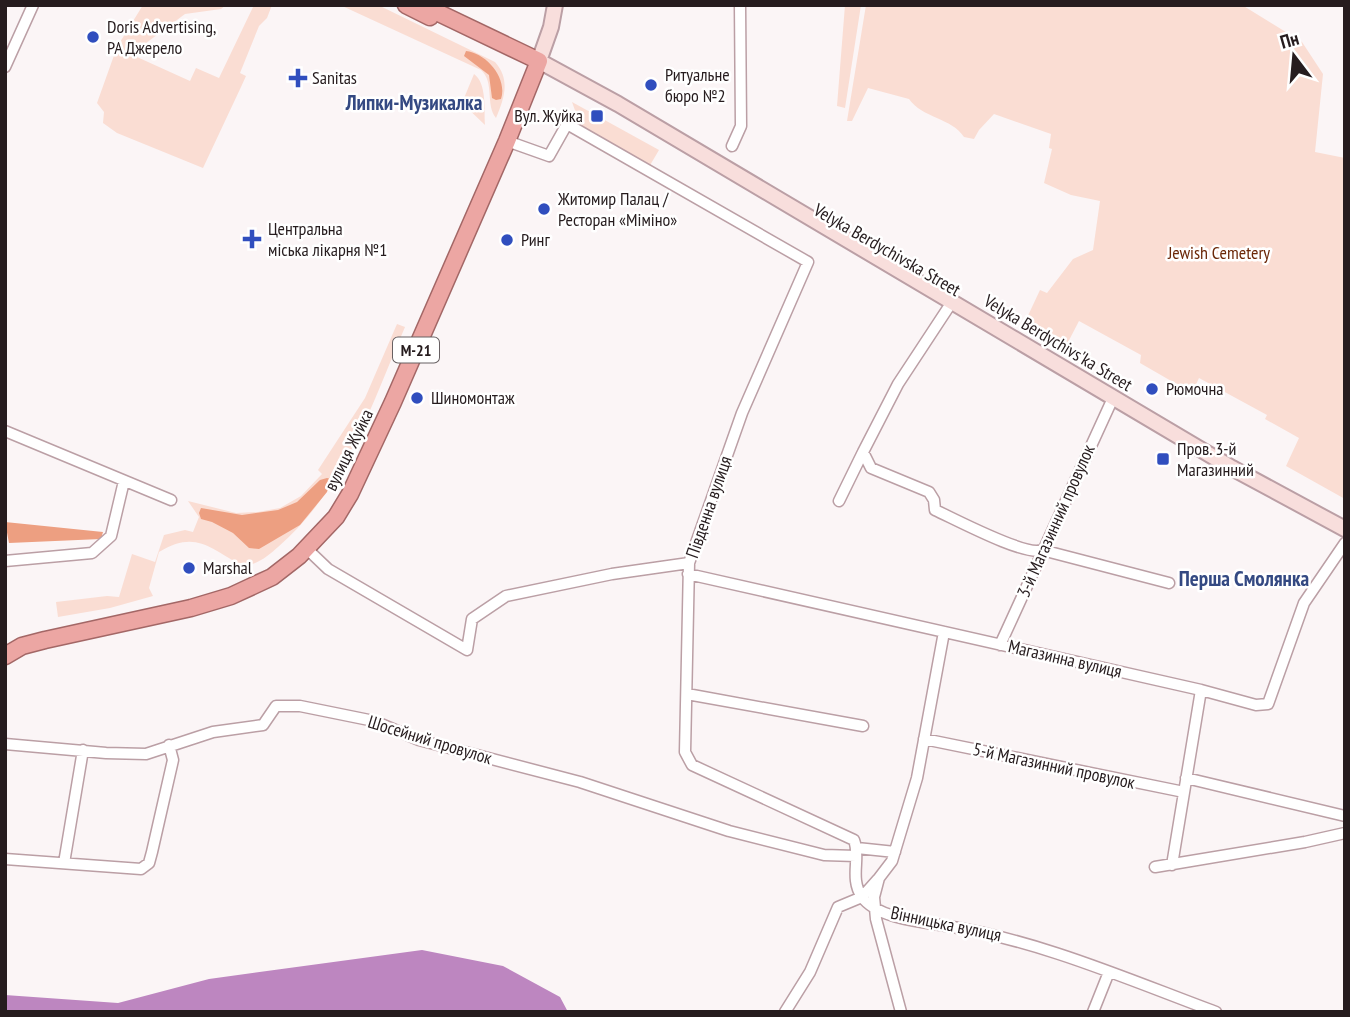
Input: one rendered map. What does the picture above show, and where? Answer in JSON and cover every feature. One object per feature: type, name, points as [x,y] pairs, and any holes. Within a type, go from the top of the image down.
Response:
[{"type":"highway","name":"Velyka Berdychivska Street","points":[[406,5],[537,65]]},
{"type":"highway","name":"Velyka Berdychivs'ka Street","points":[[422,5],[537,65]]},
{"type":"highway","name":"вулиця Жуйка","points":[[5,656],[22,646],[191,608],[231,596],[272,576],[306,548],[336,517],[350,494],[393,402],[507,141],[537,65]]},
{"type":"main road","points":[[537,65],[551,27],[555,5]]},
{"type":"main road","name":"Velyka Berdychivska Street","points":[[537,65],[1111,401],[1167,439],[1345,537]]},
{"type":"main road","name":"Velyka Berdychivs'ka Street","points":[[537,65],[618,104],[1111,401],[1252,480],[1345,528]]},
{"type":"street","points":[[5,67],[33,5]]},
{"type":"street","points":[[732,146],[741,127],[740,5]]},
{"type":"street","name":"Південна вулиця","points":[[507,141],[549,156],[567,124],[808,262],[742,412],[688,568],[685,752],[692,765],[842,834],[854,841],[857,852]]},
{"type":"street","points":[[839,501],[898,384],[948,308]]},
{"type":"street","name":"3-й Магазинний провулок","points":[[1000,645],[1111,401]]},
{"type":"street","points":[[5,431],[171,500]]},
{"type":"street","points":[[863,452],[871,468],[929,492],[934,500],[935,510],[1017,548],[1037,553],[1042,550],[1168,583]]},
{"type":"street","points":[[5,561],[92,554],[111,536],[124,481]]},
{"type":"street","name":"Магазинна вулиця","points":[[688,568],[944,632],[1256,705],[1268,704],[1304,603],[1345,543]]},
{"type":"street","points":[[306,548],[328,569],[467,650],[472,619],[506,596],[612,575],[688,568]]},
{"type":"street","points":[[785,1012],[810,972],[838,907],[862,897],[892,861],[917,778],[944,632]]},
{"type":"street","points":[[1172,865],[1201,690]]},
{"type":"street","points":[[687,694],[863,726]]},
{"type":"street","name":"Шосейний провулок","points":[[5,744],[146,754],[213,732],[263,725],[275,706],[300,706],[373,721],[418,740],[580,782],[729,831],[824,855],[857,852]]},
{"type":"street","name":"5-й Магазинний провулок","points":[[923,739],[1184,793]]},
{"type":"street","points":[[5,859],[141,869],[149,863],[173,761],[169,745]]},
{"type":"street","points":[[64,863],[83,750]]},
{"type":"street","points":[[1186,778],[1345,816]]},
{"type":"street","points":[[1155,867],[1345,833]]},
{"type":"street","points":[[862,897],[854,867],[857,852],[895,852]]},
{"type":"street","points":[[878,878],[874,897],[876,919],[904,1010]]},
{"type":"street","name":"Вінницька вулиця","points":[[862,897],[875,907],[897,917],[987,933],[1038,946],[1216,1012]]},
{"type":"street","points":[[1093,1012],[1109,972]]},
{"type":"green space","points":[[143,5],[226,5],[221,9],[185,14],[142,46],[137,57],[190,81],[196,68],[219,78],[254,5],[272,5],[267,18],[259,26],[240,73],[246,76],[203,168],[117,133],[103,123],[104,112],[97,103],[117,47]]},
{"type":"green space","points":[[340,5],[378,5],[495,62],[504,83],[503,97],[496,118],[491,106],[488,81],[481,70]]},
{"type":"green space","points":[[845,5],[861,5],[845,108],[837,106]]},
{"type":"green space","name":"Jewish Cemetery","points":[[866,5],[1242,5],[1302,42],[1323,74],[1315,152],[1345,158],[1345,499],[1286,466],[1299,438],[1265,419],[1267,415],[1199,378],[1192,393],[1140,363],[1141,355],[1079,321],[1065,348],[1025,322],[1040,290],[1047,293],[1073,259],[1093,250],[1100,201],[1071,195],[1044,183],[1052,149],[1049,148],[1051,134],[994,114],[974,139],[964,137],[952,126],[921,110],[909,99],[868,88],[852,121],[847,121]]},
{"type":"green space","points":[[474,74],[483,90],[485,125],[462,103]]},
{"type":"green space","points":[[572,102],[659,150],[649,167],[582,130]]},
{"type":"green space","points":[[397,324],[405,327],[368,416],[339,473],[301,524],[266,557],[256,563],[241,565],[202,544],[183,542],[159,552],[149,588],[153,596],[110,608],[58,617],[56,602],[119,597],[132,554],[155,562],[164,535],[185,530],[193,532],[199,517],[188,501],[236,513],[280,508],[301,496],[322,474],[318,470],[365,398]]},
{"type":"shaded area","points":[[466,51],[481,56],[494,68],[501,83],[501,99],[492,98],[489,75],[464,56]]},
{"type":"shaded area","points":[[331,479],[327,492],[300,525],[259,549],[249,548],[233,533],[201,519],[199,513],[201,508],[242,515],[278,510],[297,502],[320,480]]},
{"type":"shaded area","points":[[5,522],[103,532],[101,539],[9,543]]},
{"type":"shaded area","points":[[422,950],[503,966],[560,997],[568,1012],[5,1012],[5,995],[118,1003],[209,979]]},
{"type":"place","name":"Doris Advertising, РА Джерело","points":[[93,37]]},
{"type":"place","name":"Sanitas","points":[[298,78]]},
{"type":"place","name":"Ритуальне бюро №2","points":[[651,85]]},
{"type":"place","name":"Вул. Жуйка","points":[[597,116]]},
{"type":"place","name":"Житомир Палац / Ресторан «Міміно»","points":[[544,209]]},
{"type":"place","name":"Центральна міська лікарня №1","points":[[252,239]]},
{"type":"place","name":"Ринг","points":[[507,240]]},
{"type":"place","name":"Рюмочна","points":[[1152,389]]},
{"type":"place","name":"Шиномонтаж","points":[[417,398]]},
{"type":"place","name":"Пров. 3-й Магазинний","points":[[1163,459]]},
{"type":"place","name":"Marshal","points":[[189,568]]},
{"type":"district","name":"Липки-Музикалка","points":[[414,103]]},
{"type":"district","name":"Перша Смолянка","points":[[1244,579]]}]
